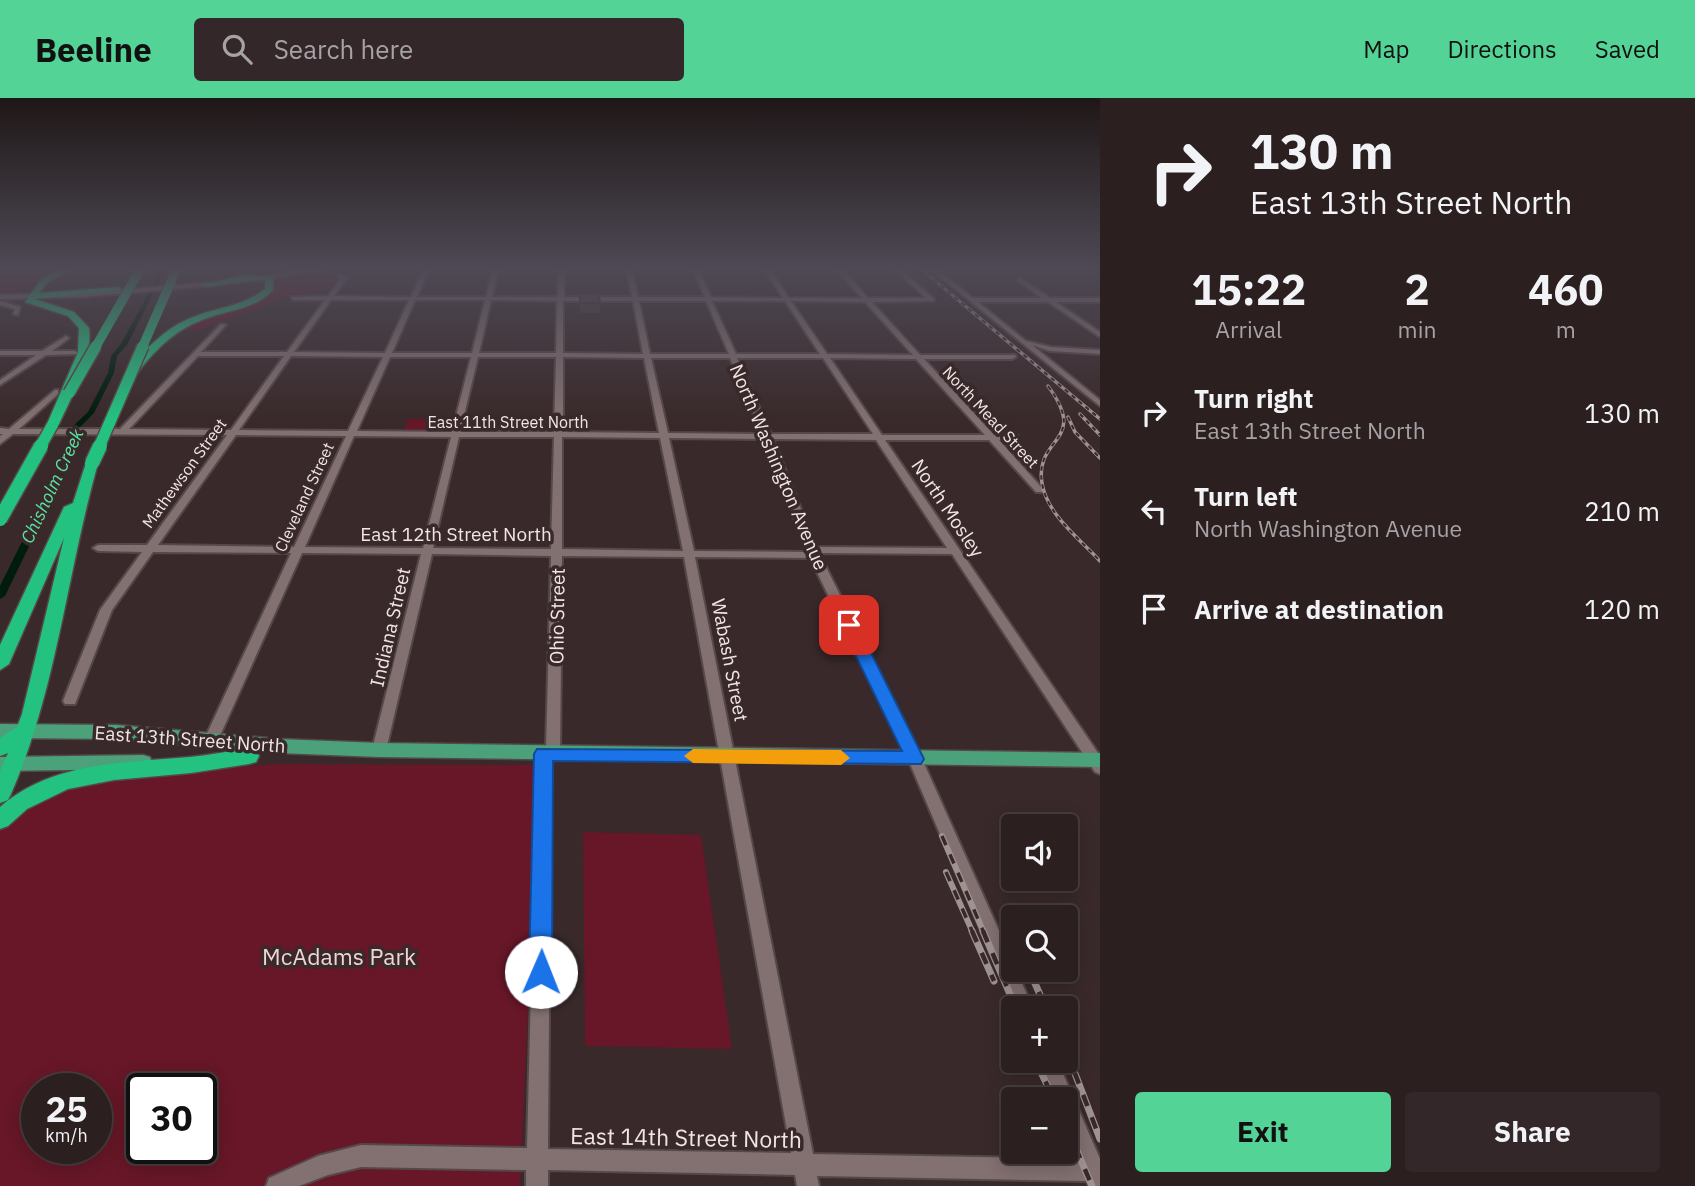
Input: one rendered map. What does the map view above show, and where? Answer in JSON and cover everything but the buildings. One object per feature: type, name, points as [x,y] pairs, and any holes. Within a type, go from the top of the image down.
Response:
[{"type":"highway","points":[[69,393],[87,343],[84,326],[75,319]]},
{"type":"highway","points":[[0,519],[112,319]]},
{"type":"highway","points":[[0,664],[154,319]]},
{"type":"highway","points":[[127,380],[153,345],[179,327],[201,319]]},
{"type":"highway","points":[[0,496],[52,428]]},
{"type":"highway","points":[[0,794],[8,764],[25,732],[58,605],[81,495],[92,463]]},
{"type":"highway","points":[[0,748],[25,732]]},
{"type":"highway","points":[[0,820],[29,796],[85,775],[193,765],[249,756]]},
{"type":"main road","name":"East 13th Street North","points":[[0,731],[116,732],[379,750],[1098,763]]},
{"type":"main road","name":"East 13th Street North","points":[[8,764],[142,762],[379,750]]},
{"type":"street","name":"Mathewson Street","points":[[69,701],[106,610],[314,319]]},
{"type":"street","name":"Cleveland Street","points":[[211,740],[403,319]]},
{"type":"street","name":"Indiana Street","points":[[379,750],[483,319]]},
{"type":"street","name":"Ohio Street","points":[[537,1186],[548,754],[558,552],[561,319]]},
{"type":"street","name":"Wabash Street","points":[[639,319],[729,756],[806,1176]]},
{"type":"street","name":"North Washington Avenue","points":[[716,319],[768,437],[813,552],[915,759],[1019,996]]},
{"type":"street","name":"North Mosley","points":[[799,319],[1098,763]]},
{"type":"street","name":"North Mead Street","points":[[883,319],[1039,490]]},
{"type":"street","points":[[995,319],[1100,404]]},
{"type":"street","points":[[1077,319],[1100,335]]},
{"type":"street","points":[[124,430],[223,326]]},
{"type":"street","points":[[0,383],[65,338]]},
{"type":"street","points":[[1039,352],[1076,357],[1088,351]]},
{"type":"street","points":[[0,352],[75,353]]},
{"type":"street","points":[[1039,352],[1100,352]]},
{"type":"street","points":[[197,354],[1012,357]]},
{"type":"street","points":[[0,441],[55,392]]},
{"type":"street","name":"East 11th Street North","points":[[0,430],[52,428],[99,431],[454,435],[1015,438]]},
{"type":"street","name":"East 12th Street North","points":[[98,548],[689,554],[956,551]]},
{"type":"street","points":[[1078,1131],[1098,1175]]},
{"type":"street","name":"East 14th Street North","points":[[277,1186],[296,1174],[327,1163],[361,1156],[538,1161],[806,1176],[1098,1175]]},
{"type":"green space","points":[[205,319],[228,319],[197,330],[176,330]]},
{"type":"green space","points":[[408,419],[453,420],[448,433],[403,433]]},
{"type":"green space","name":"McAdams Park","points":[[275,764],[539,765],[520,1186],[0,1186],[0,827],[24,805],[90,780]]},
{"type":"green space","points":[[583,832],[701,835],[732,1049],[585,1046]]},
{"type":"waterway","name":"Chisholm Creek","points":[[0,596],[73,447],[72,437],[76,427],[91,413],[111,373],[114,356],[124,345],[138,319]]},
{"type":"railway","points":[[981,319],[1100,419]]},
{"type":"railway","points":[[1048,386],[1064,419],[1058,438],[1045,456],[1042,468],[1045,495],[1065,526],[1100,561]]},
{"type":"railway","points":[[1080,414],[1100,435]]},
{"type":"railway","points":[[1068,417],[1075,432],[1100,458]]},
{"type":"railway","points":[[942,836],[984,933]]},
{"type":"railway","points":[[946,872],[973,933]]},
{"type":"railway","points":[[972,931],[994,981]]},
{"type":"railway","points":[[983,931],[1011,996]]},
{"type":"railway","points":[[1034,982],[1041,996]]},
{"type":"railway","points":[[1041,1073],[1048,1087]]},
{"type":"railway","points":[[1075,1073],[1100,1139]]},
{"type":"railway","points":[[1078,1153],[1092,1186]]},
{"type":"slow traffic","points":[[693,756],[841,758]]},
{"type":"route","points":[[541,972],[544,754],[915,759],[849,625]]}]
